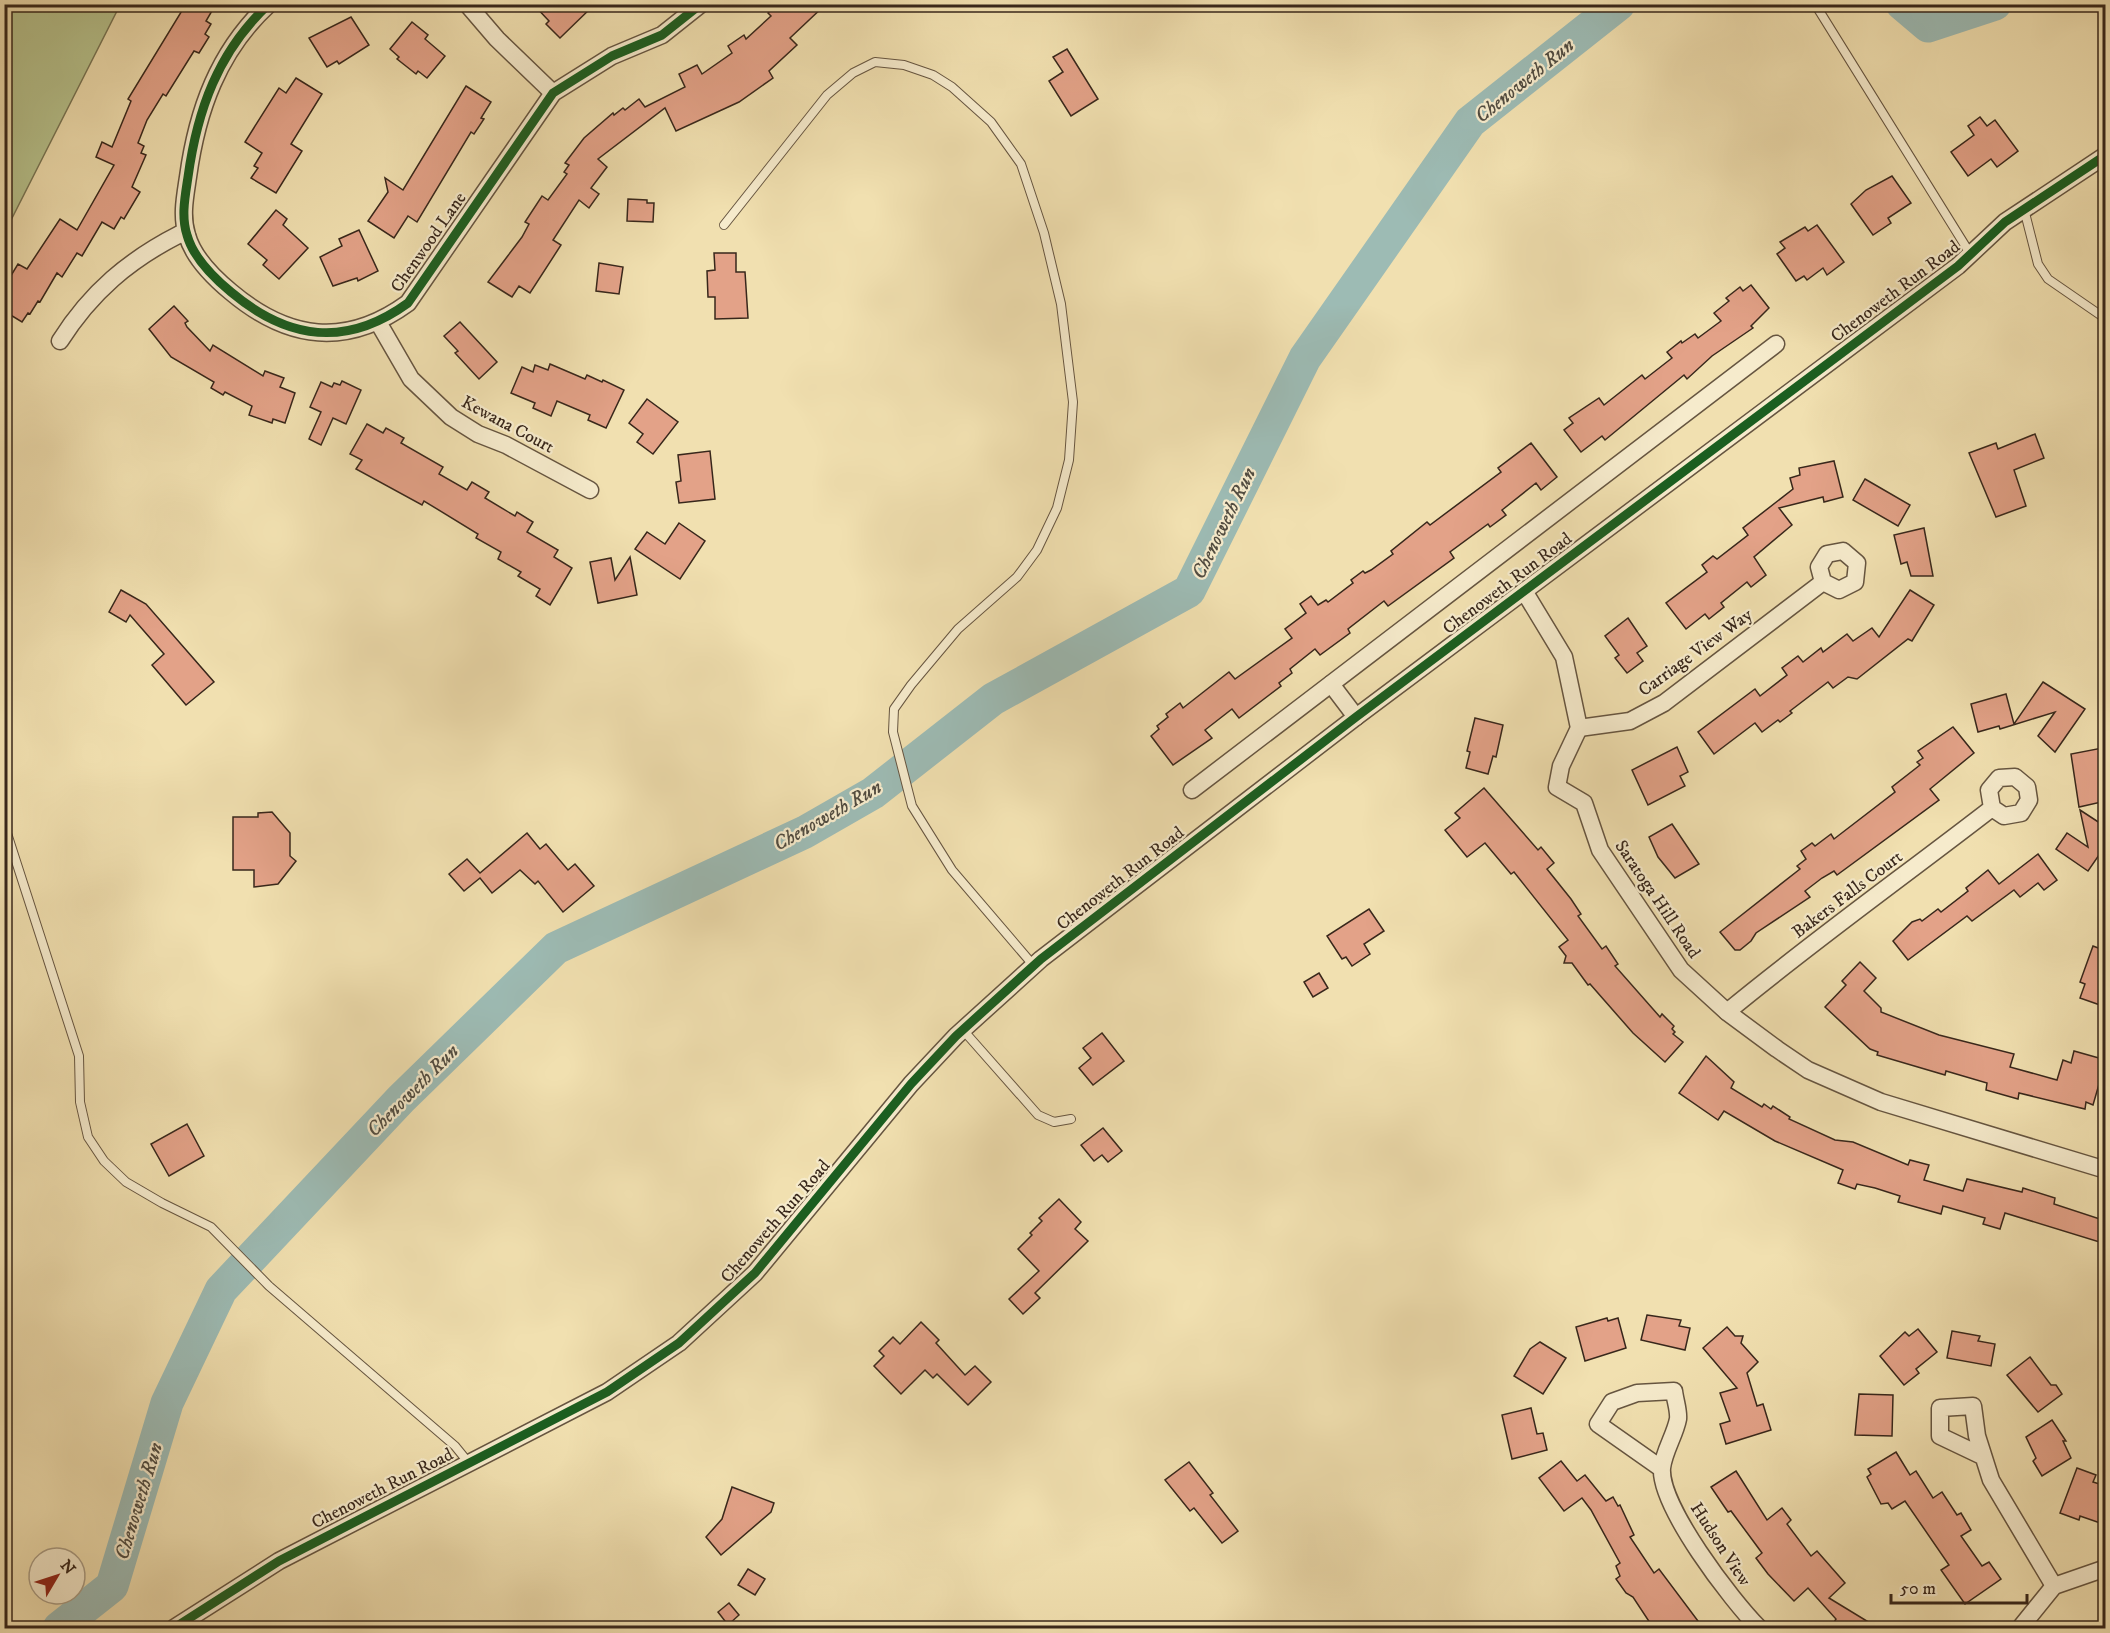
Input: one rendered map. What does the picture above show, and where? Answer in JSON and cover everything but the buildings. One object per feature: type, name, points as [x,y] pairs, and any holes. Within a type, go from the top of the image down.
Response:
[{"type":"street","name":"Chenwood Lane","points":[[269,4],[237,40],[219,68],[203,102],[193,139],[184,204],[187,236],[204,264],[222,285],[247,306],[270,320],[291,328],[334,333],[378,322],[408,303],[553,93],[612,56],[662,35],[701,4]]},
{"type":"street","points":[[467,4],[497,39],[553,93]]},
{"type":"street","name":"Chenoweth Run Road","points":[[174,1629],[279,1560],[607,1392],[679,1343],[755,1273],[911,1084],[963,1030],[1034,966],[1356,717],[1971,255],[2005,222],[2106,155]]},
{"type":"street","points":[[60,341],[78,313],[124,267],[180,234],[187,236]]},
{"type":"street","name":"Kewana Court","points":[[378,322],[411,379],[451,417],[590,490]]},
{"type":"street","points":[[1192,790],[1776,344]]},
{"type":"street","name":"Carriage View Way","points":[[1579,728],[1630,721],[1664,703],[1823,582]]},
{"type":"street","points":[[1524,591],[1564,657],[1579,728]]},
{"type":"street","points":[[1332,684],[1356,717]]},
{"type":"street","name":"Saratoga Hill Road","points":[[1579,728],[1561,766],[1557,787],[1584,803],[1600,850],[1645,920],[1681,970],[1727,1012],[1808,1070],[1840,1086],[1881,1102],[2106,1170]]},
{"type":"street","name":"Bakers Falls Court","points":[[1727,1012],[1803,951],[1900,880],[1992,808]]},
{"type":"street","name":"Hudson View","points":[[1662,1469],[1598,1424],[1612,1402],[1637,1393],[1674,1392],[1678,1417],[1662,1468],[1668,1496],[1688,1536],[1742,1612],[1758,1629]]},
{"type":"street","points":[[1983,1456],[1940,1436],[1940,1408],[1973,1406],[1977,1436],[1991,1480],[2054,1586]]},
{"type":"street","points":[[2020,1629],[2054,1586],[2106,1568]]},
{"type":"lane","points":[[1815,4],[1971,255]]},
{"type":"lane","points":[[724,225],[827,95],[854,73],[876,62],[904,65],[933,75],[952,87],[991,122],[1022,164],[1044,233],[1062,304],[1073,402],[1069,460],[1057,508],[1037,550],[1017,577],[958,629],[910,685],[894,709],[893,732],[912,806],[952,870],[1034,966]]},
{"type":"lane","points":[[2024,209],[2038,264],[2049,279],[2106,319]]},
{"type":"lane","points":[[4,824],[79,1056],[80,1102],[88,1137],[104,1161],[126,1182],[211,1227],[269,1286],[455,1446],[468,1462]]},
{"type":"lane","points":[[963,1030],[1038,1115],[1054,1122],[1071,1119]]},
{"type":"green space","points":[[4,5],[120,5],[5,232]]},
{"type":"waterway","name":"Chenoweth Run","points":[[59,1628],[112,1586],[167,1403],[221,1290],[401,1099],[556,948],[805,832],[873,793],[993,699],[1189,591],[1305,358],[1470,122],[1619,4]]},
{"type":"waterway","name":"Chenoweth Run","points":[[1902,4],[1928,26],[1995,4]]},
{"type":"cycle path","points":[[269,4],[251,22],[223,62],[204,106],[188,177],[184,206],[185,228],[199,259],[211,274],[231,292],[252,308],[274,320],[296,328],[318,332],[340,332],[362,327],[408,303],[553,93],[612,56],[662,35],[701,4]]},
{"type":"cycle path","points":[[174,1628],[279,1561],[607,1392],[679,1343],[755,1273],[911,1084],[956,1036],[1041,959],[1356,717],[1958,266],[2005,222],[2106,155]]}]
